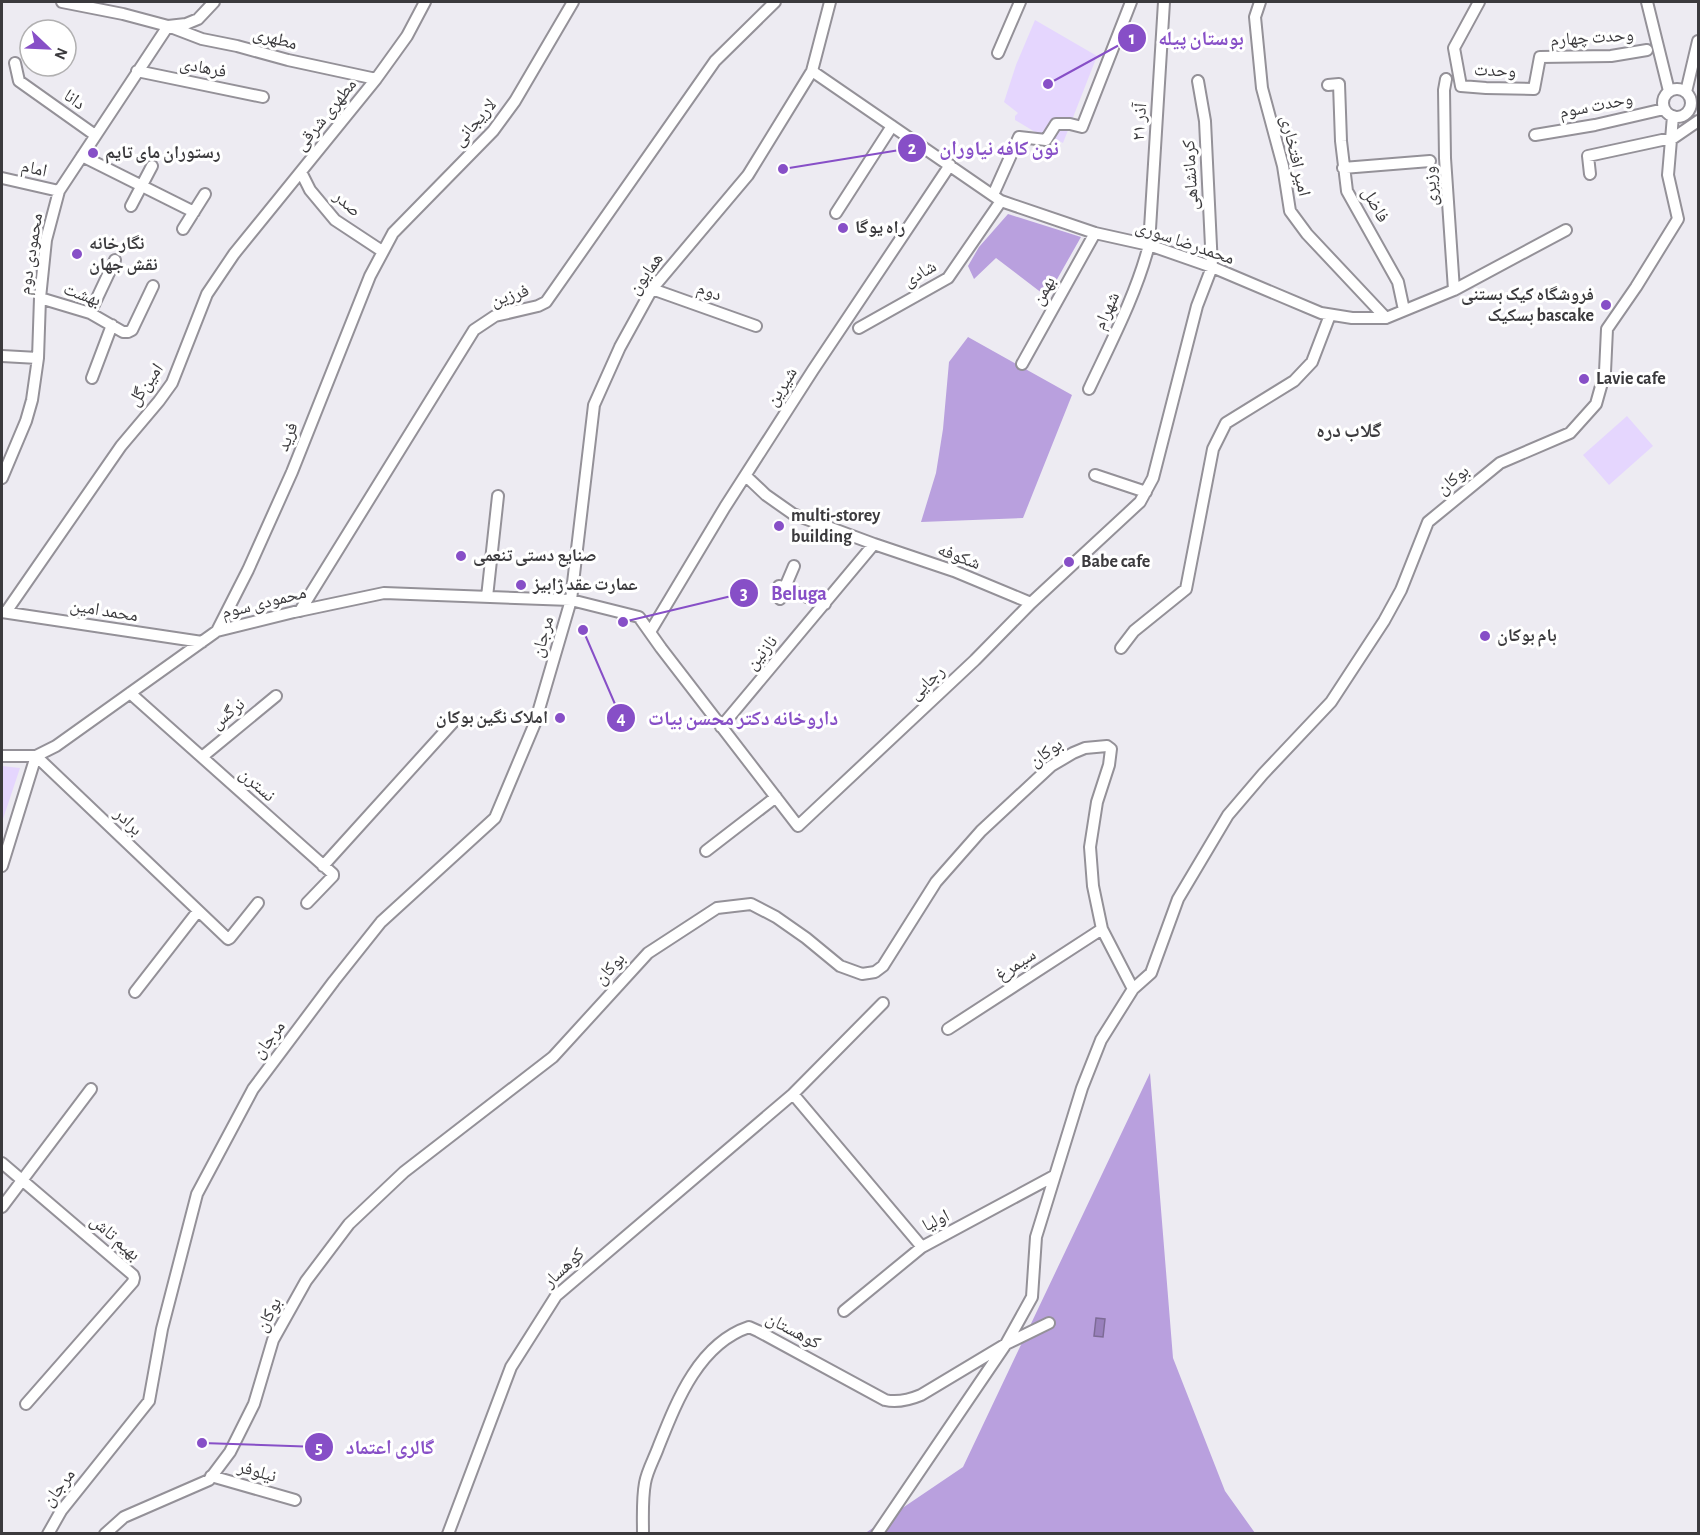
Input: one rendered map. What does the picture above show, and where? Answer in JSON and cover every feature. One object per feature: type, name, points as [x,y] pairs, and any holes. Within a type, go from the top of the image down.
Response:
[{"type":"street","name":"مطهری","points":[[62,2],[84,4],[168,26],[202,39],[376,80]]},
{"type":"street","points":[[168,26],[186,24],[198,19],[214,2]]},
{"type":"street","name":"مطهری شرقی","points":[[301,172],[376,80],[407,36],[425,2]]},
{"type":"street","name":"لاریجانی","points":[[382,251],[393,233],[493,131],[515,101],[573,2]]},
{"type":"street","name":"فرزین","points":[[300,611],[474,330],[495,316],[546,302],[715,61],[775,2]]},
{"type":"street","name":"همایون","points":[[571,600],[594,405],[620,347],[652,289],[748,175],[812,71],[830,2]]},
{"type":"street","points":[[998,53],[1020,2]]},
{"type":"street","name":"شادی","points":[[859,328],[948,278],[997,198],[1019,137],[1046,140],[1056,124],[1082,127],[1131,2]]},
{"type":"street","name":"۲۱ آذر","points":[[1149,245],[1164,2]]},
{"type":"street","name":"امیر افتخاری","points":[[1260,2],[1255,17],[1262,88],[1283,166],[1290,211],[1307,234],[1386,318]]},
{"type":"street","name":"وحدت","points":[[1479,2],[1454,48],[1461,86],[1534,89],[1540,57]]},
{"type":"street","points":[[1647,2],[1669,91],[1663,101],[1669,113],[1681,116],[1688,111],[1691,103],[1698,40]]},
{"type":"street","name":"محمودی دوم","points":[[2,478],[26,421],[32,400],[38,358],[40,298],[46,240],[59,191],[136,71],[168,26]]},
{"type":"street","name":"وحدت چهارم","points":[[1540,57],[1611,56],[1647,50]]},
{"type":"street","name":"دانا","points":[[15,63],[18,81],[95,135]]},
{"type":"street","name":"فرهادی","points":[[136,71],[263,97]]},
{"type":"street","name":"محمدرضا سوری","points":[[812,71],[997,198],[1095,233],[1149,245],[1212,267],[1330,315],[1352,318],[1386,318],[1454,291],[1566,230]]},
{"type":"street","name":"وزیری","points":[[1446,79],[1444,90],[1445,158],[1454,291]]},
{"type":"street","name":"کرمانشاهی","points":[[1198,81],[1204,121],[1212,267]]},
{"type":"street","name":"فاضل","points":[[1328,85],[1339,84],[1343,168],[1347,190],[1398,282],[1404,310]]},
{"type":"street","points":[[1669,91],[1678,89],[1691,93]]},
{"type":"street","name":"وحدت سوم","points":[[1535,135],[1669,113]]},
{"type":"street","name":"بوکان","points":[[105,1533],[124,1517],[209,1480],[230,1452],[254,1404],[273,1340],[306,1281],[349,1224],[404,1172],[553,1057],[648,953],[717,908],[751,904],[776,917],[840,966],[862,974],[875,972],[883,966],[936,882],[981,831],[1051,766],[1085,748],[1107,746],[1111,749],[1110,757],[1097,802],[1090,847],[1093,886],[1102,929],[1133,989],[1151,973],[1178,899],[1228,815],[1331,702],[1384,621],[1401,590],[1428,522],[1500,463],[1570,433],[1596,404],[1605,372],[1607,329],[1678,219],[1668,175],[1672,140],[1669,113]]},
{"type":"street","points":[[836,213],[892,126]]},
{"type":"street","points":[[1590,174],[1588,156],[1662,140],[1672,140],[1697,127]]},
{"type":"street","points":[[82,156],[194,212]]},
{"type":"street","points":[[1343,168],[1430,161]]},
{"type":"street","name":"شیرین","points":[[650,632],[724,507],[950,165]]},
{"type":"street","points":[[131,206],[152,166]]},
{"type":"street","name":"صدر","points":[[301,172],[309,190],[335,220],[382,251]]},
{"type":"street","name":"امین‌گل","points":[[4,612],[121,446],[172,383],[207,294],[249,234],[301,172]]},
{"type":"street","name":"امام","points":[[2,178],[59,191]]},
{"type":"street","points":[[183,229],[205,195]]},
{"type":"street","name":"بهمن","points":[[1022,364],[1095,233]]},
{"type":"street","name":"شهرام","points":[[1089,389],[1126,310],[1145,262],[1149,245]]},
{"type":"street","name":"فرید","points":[[217,631],[248,570],[292,472],[382,251]]},
{"type":"street","points":[[90,313],[115,260]]},
{"type":"street","name":"رجایی","points":[[571,600],[639,617],[798,826],[1140,502],[1153,478],[1197,306],[1212,267]]},
{"type":"street","name":"بهشت","points":[[40,298],[90,313],[123,332],[128,332],[132,330],[153,285]]},
{"type":"street","name":"دوم","points":[[652,289],[756,326]]},
{"type":"street","points":[[1121,648],[1134,631],[1186,589],[1213,449],[1226,423],[1294,381],[1312,362],[1330,315]]},
{"type":"street","name":"بهشت","points":[[92,378],[112,325]]},
{"type":"street","points":[[2,356],[38,358]]},
{"type":"street","points":[[1095,475],[1146,492]]},
{"type":"street","name":"شکوفه","points":[[746,476],[766,495],[793,514],[954,571],[1031,603]]},
{"type":"street","points":[[487,597],[498,496]]},
{"type":"street","name":"نازنین","points":[[721,727],[874,544]]},
{"type":"street","points":[[780,600],[782,587],[794,566]]},
{"type":"street","points":[[782,587],[825,604]]},
{"type":"street","name":"محمودی سوم","points":[[2,756],[36,756],[56,746],[217,631],[384,593],[571,600]]},
{"type":"street","name":"مرجان","points":[[48,1533],[61,1511],[148,1401],[162,1329],[197,1194],[253,1089],[381,922],[495,818],[535,723],[571,600]]},
{"type":"street","name":"محمد امین","points":[[4,612],[202,642]]},
{"type":"street","name":"نسترن","points":[[130,693],[323,866]]},
{"type":"street","name":"نرگس","points":[[202,757],[276,696]]},
{"type":"street","points":[[307,903],[333,876],[323,866],[457,718]]},
{"type":"street","points":[[2,866],[36,756]]},
{"type":"street","name":"برادر","points":[[36,756],[228,939],[258,903]]},
{"type":"street","points":[[706,851],[776,797]]},
{"type":"street","points":[[135,992],[198,911]]},
{"type":"street","name":"سیمرغ","points":[[948,1029],[1102,929]]},
{"type":"street","name":"کوهستان","points":[[877,1533],[1006,1344],[1032,1297],[1036,1237],[1082,1088],[1101,1040],[1133,989]]},
{"type":"street","name":"کوهسار","points":[[448,1533],[511,1367],[556,1296],[793,1094],[883,1003]]},
{"type":"street","points":[[2,1207],[91,1089]]},
{"type":"street","points":[[793,1094],[922,1247]]},
{"type":"street","name":"بهیم تاش","points":[[2,1163],[134,1278],[133,1282],[26,1404]]},
{"type":"street","name":"اولیا","points":[[844,1311],[922,1247],[1054,1176]]},
{"type":"street","name":"کوهستان","points":[[642,1533],[645,1481],[672,1412],[700,1365],[729,1337],[741,1330],[749,1327],[758,1331],[885,1400],[895,1402],[910,1400],[921,1395],[1006,1344],[1049,1323]]},
{"type":"street","name":"نیلوفر","points":[[211,1476],[295,1500]]},
{"type":"shaded area","points":[[1035,20],[1097,56],[1063,143],[1052,137],[1045,138],[1015,120],[1018,113],[1004,102],[1016,65]]},
{"type":"shaded area","points":[[1008,214],[1081,237],[1047,297],[996,258],[974,279],[968,266],[979,247]]},
{"type":"shaded area","points":[[968,337],[1072,395],[1023,518],[921,522],[936,473],[943,429],[949,362]]},
{"type":"shaded area","points":[[1627,416],[1653,446],[1609,485],[1583,455]]},
{"type":"shaded area","points":[[2,766],[20,768],[2,822]]},
{"type":"shaded area","points":[[1150,1073],[1173,1358],[1225,1491],[1255,1533],[864,1534],[963,1467]]},
{"type":"shaded area","points":[[1096,1318],[1105,1319],[1103,1337],[1094,1336]]},
{"type":"place","name":"بوستان پیله","points":[[1048,84]]},
{"type":"place","name":"رستوران مای تایم","points":[[93,153]]},
{"type":"place","name":"نون کافه نیاوران","points":[[783,169]]},
{"type":"place","name":"راه یوگا","points":[[843,228]]},
{"type":"place","name":"نگارخانه نقش جهان","points":[[77,254]]},
{"type":"place","name":"فروشگاه کیک بستنی بسکیک bascake","points":[[1606,305]]},
{"type":"place","name":"Lavie cafe","points":[[1584,379]]},
{"type":"place","name":"multi-storey building","points":[[779,526]]},
{"type":"place","name":"صنایع دستی تنعمی","points":[[461,556]]},
{"type":"place","name":"Babe cafe","points":[[1069,562]]},
{"type":"place","name":"عمارت عقد ژابیز","points":[[521,585]]},
{"type":"place","name":"Beluga","points":[[623,622]]},
{"type":"place","name":"داروخانه دکتر محسن بیات","points":[[583,630]]},
{"type":"place","name":"بام بوکان","points":[[1485,636]]},
{"type":"place","name":"املاک نگین بوکان","points":[[560,718]]},
{"type":"place","name":"گالری اعتماد","points":[[202,1443]]},
{"type":"district","name":"گلاب دره","points":[[1349,431]]}]
